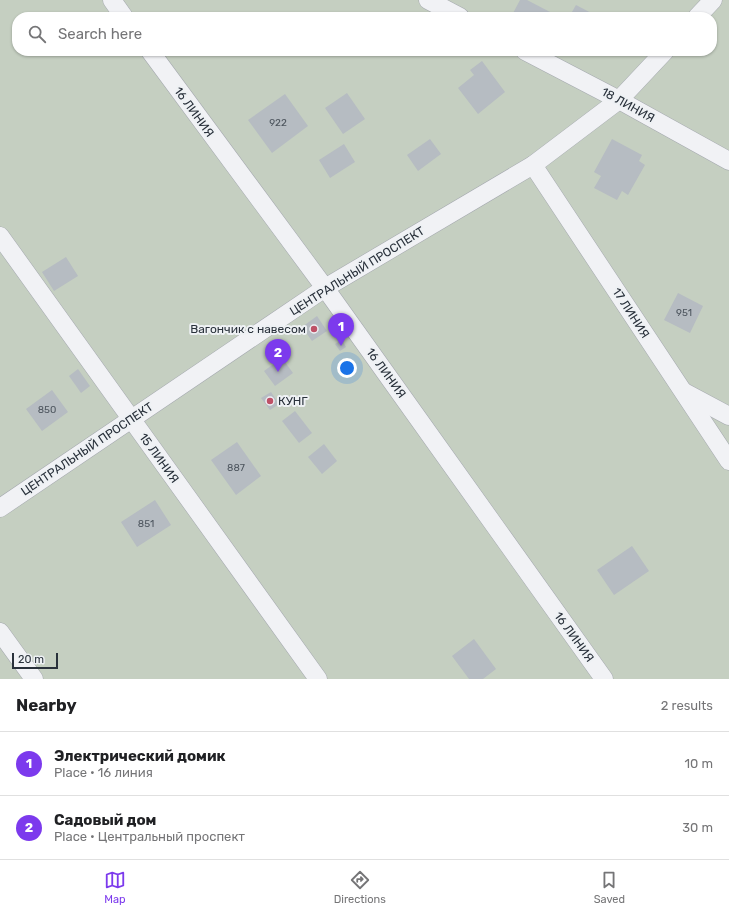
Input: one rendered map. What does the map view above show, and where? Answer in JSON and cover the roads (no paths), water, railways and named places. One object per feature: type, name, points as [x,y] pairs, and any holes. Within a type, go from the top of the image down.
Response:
[{"type":"street","points":[[112,0],[120,12]]},
{"type":"street","points":[[428,0],[451,12]]},
{"type":"street","points":[[702,12],[713,0]]},
{"type":"street","name":"16 ЛИНИЯ","points":[[154,56],[325,288],[604,679]]},
{"type":"street","name":"18 ЛИНИЯ","points":[[535,56],[619,100],[729,161]]},
{"type":"street","name":"ЦЕНТРАЛЬНЫЙ ПРОСПЕКТ","points":[[0,508],[325,288],[533,165],[619,100],[660,56]]},
{"type":"street","name":"17 ЛИНИЯ","points":[[533,165],[729,461]]},
{"type":"street","name":"15 ЛИНИЯ","points":[[0,236],[318,679]]},
{"type":"street","points":[[682,392],[729,416]]},
{"type":"street","points":[[0,632],[34,679]]},
{"type":"place","name":"Вагончик с навесом","points":[[314,329]]},
{"type":"place","name":"Электрический домик","points":[[341,346]]},
{"type":"place","name":"Садовый дом","points":[[278,372]]},
{"type":"place","name":"КУНГ","points":[[270,401]]}]
